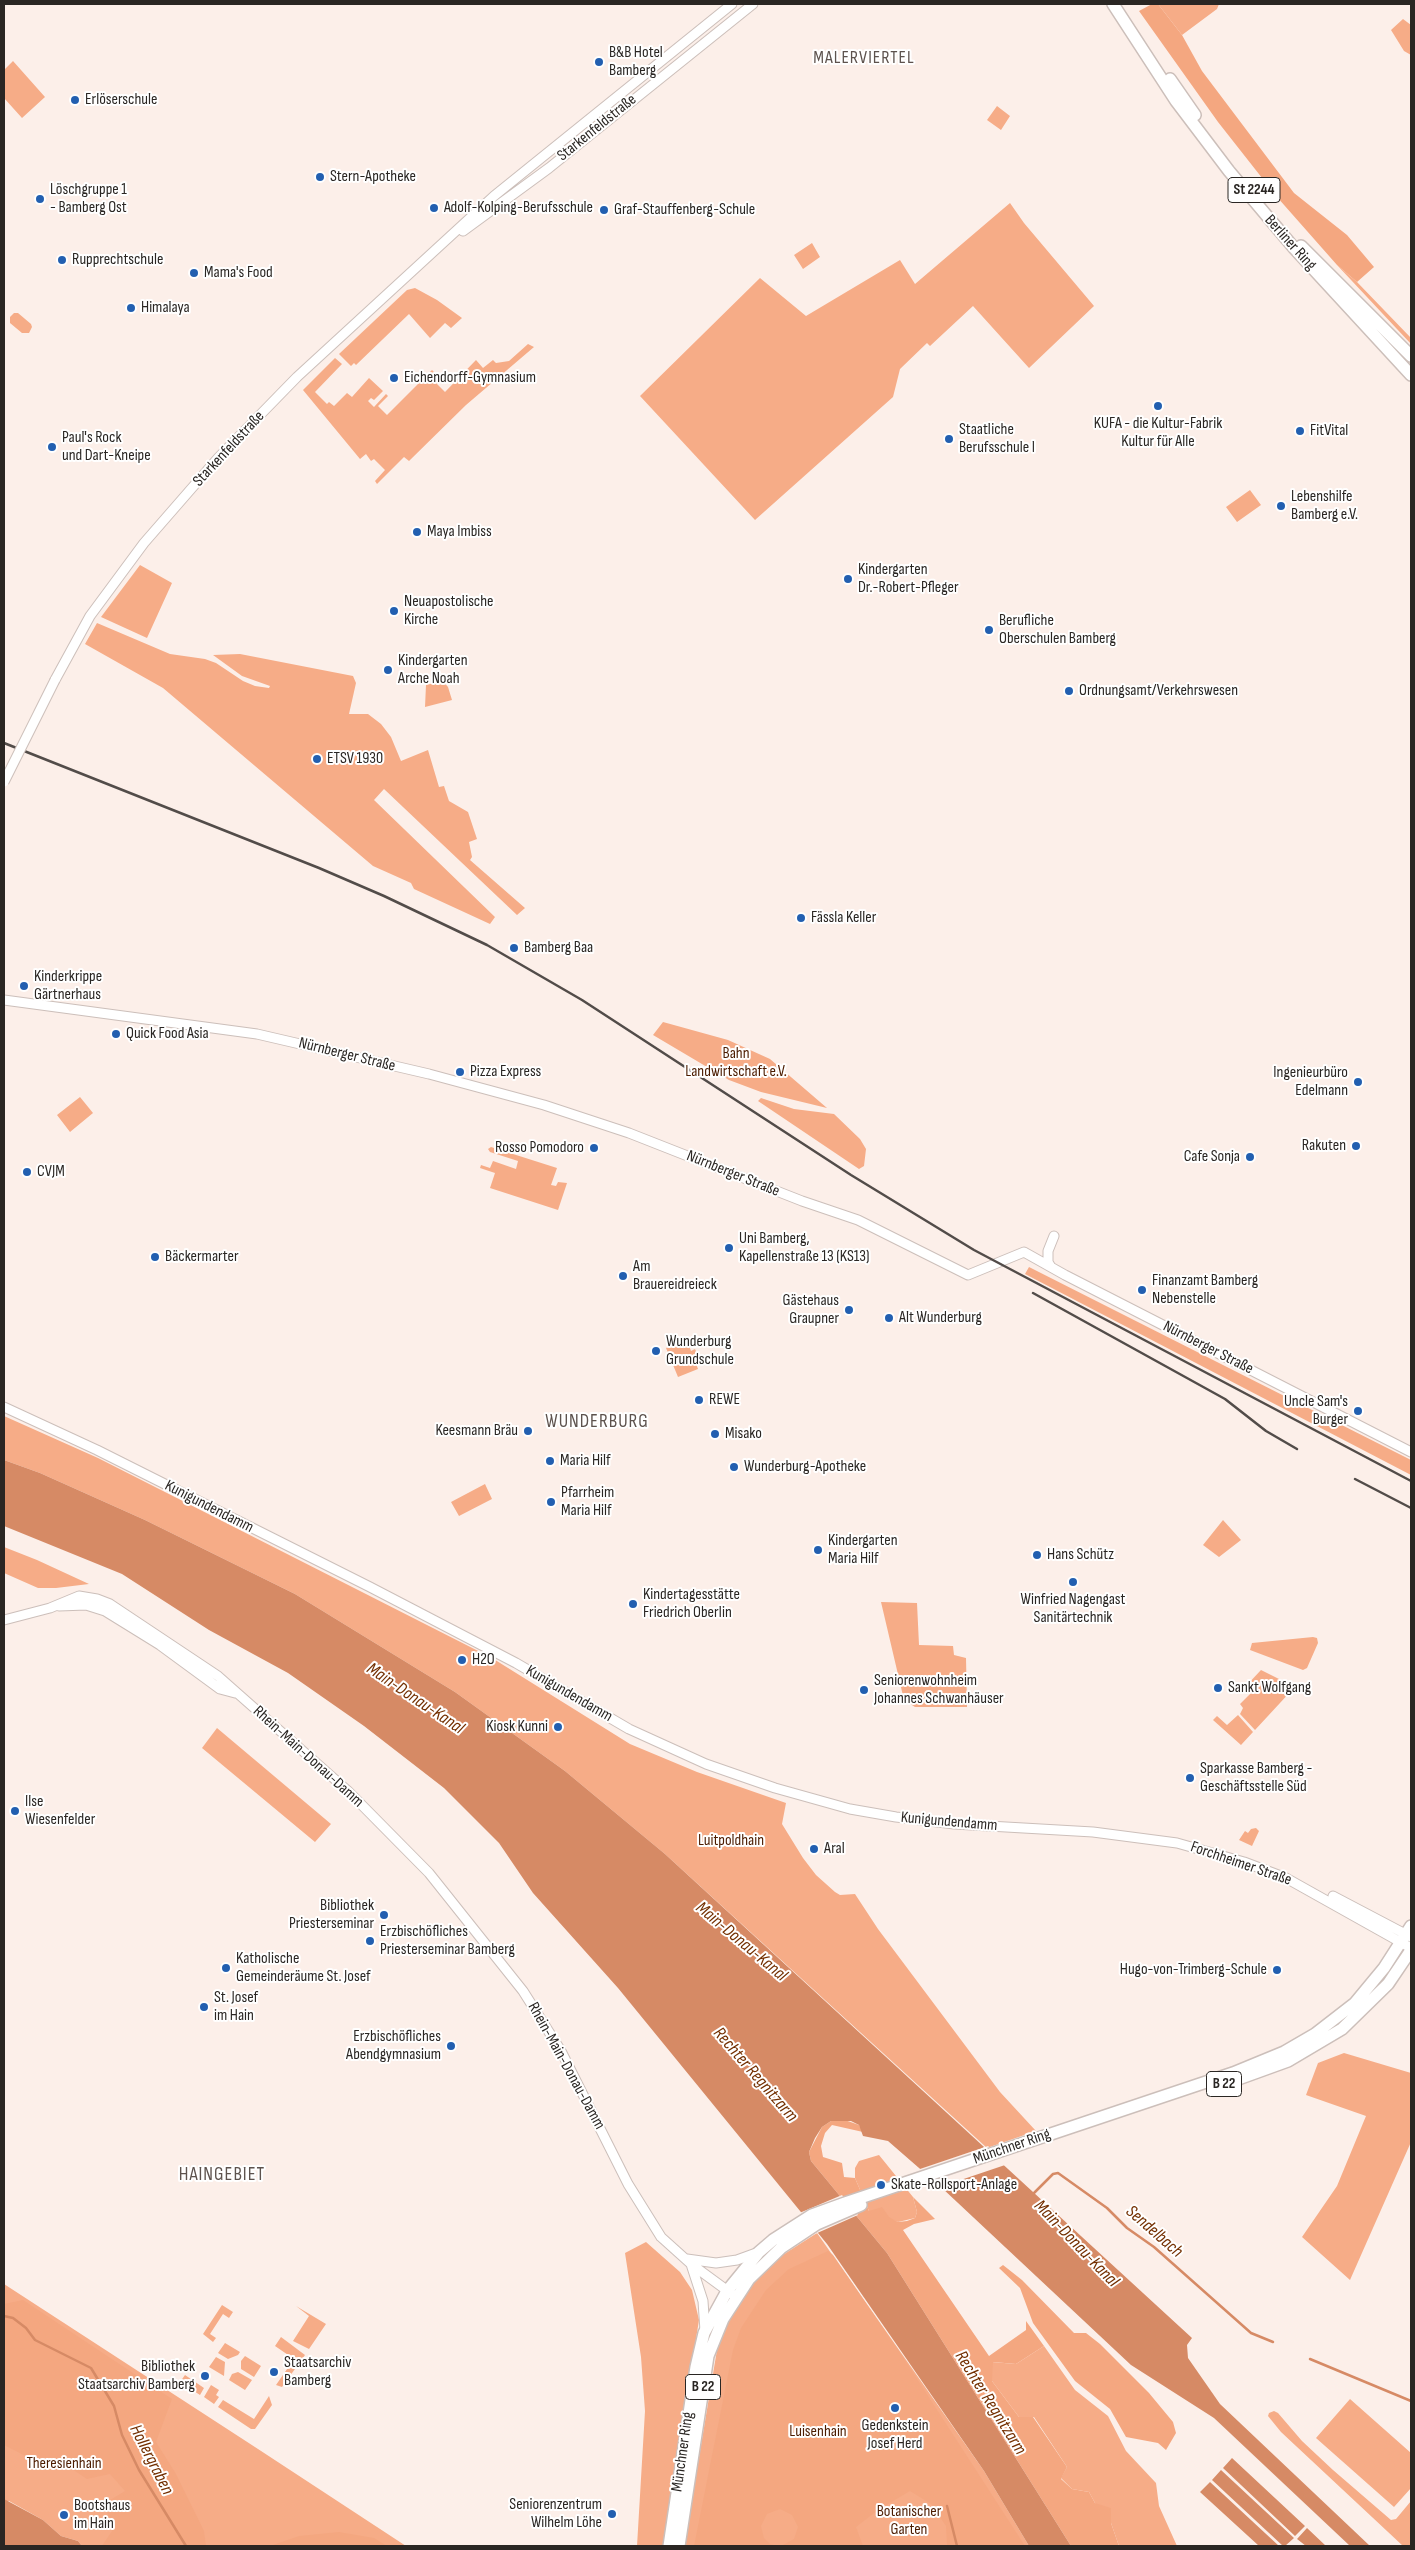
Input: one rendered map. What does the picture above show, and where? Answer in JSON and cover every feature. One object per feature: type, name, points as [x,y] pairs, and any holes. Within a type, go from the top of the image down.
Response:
[{"type":"main road","name":"Berliner Ring","points":[[1113,4],[1176,101],[1229,171],[1294,248],[1411,375]]},
{"type":"main road","name":"Berliner Ring","points":[[1122,4],[1170,79],[1243,178],[1300,244],[1411,356]]},
{"type":"main road","name":"Münchner Ring","points":[[669,2546],[696,2368],[704,2333],[759,2252],[786,2237],[848,2210],[1233,2072],[1299,2044],[1334,2021],[1355,2003],[1409,1939]]},
{"type":"main road","name":"Münchner Ring","points":[[679,2546],[708,2356],[732,2294],[763,2264],[786,2237]]},
{"type":"street","name":"Starkenfeldstraße","points":[[4,782],[55,680],[90,616],[128,563],[218,458],[334,340],[501,190],[732,4]]},
{"type":"street","name":"Starkenfeldstraße","points":[[437,247],[549,168],[753,4]]},
{"type":"street","name":"Nürnberger Straße","points":[[4,1000],[252,1033],[429,1074],[544,1105],[629,1133],[802,1201],[858,1220],[968,1276],[1024,1252],[1051,1268],[1411,1452]]},
{"type":"street","points":[[1051,1268],[1048,1262],[1048,1251],[1054,1236]]},
{"type":"street","name":"Kunigundendamm","points":[[4,1407],[97,1450],[362,1583],[516,1663],[629,1729],[706,1764],[775,1788],[850,1809],[896,1817],[954,1824],[1093,1832],[1177,1843]]},
{"type":"street","name":"Rhein-Main-Donau-Damm","points":[[4,1620],[57,1606],[86,1605],[105,1611],[160,1645],[220,1689],[235,1693],[348,1791],[429,1873],[480,1934],[523,1990],[562,2051],[643,2210],[661,2236],[687,2261],[732,2294]]},
{"type":"street","name":"Forchheimer Straße","points":[[1177,1843],[1244,1862],[1304,1886],[1328,1893],[1409,1939]]},
{"type":"street","points":[[704,2333],[703,2301],[687,2261],[716,2263],[737,2260],[759,2252]]},
{"type":"green space","points":[[1152,4],[1158,4],[1182,35],[1202,71],[1294,193],[1347,235],[1374,267],[1357,282],[1337,265],[1277,197],[1218,122],[1139,11]]},
{"type":"green space","points":[[1158,4],[1219,4],[1217,9],[1182,35]]},
{"type":"green space","points":[[1403,19],[1411,25],[1411,55],[1404,51],[1391,30]]},
{"type":"green space","points":[[13,61],[45,97],[22,118],[4,98],[4,70]]},
{"type":"green space","points":[[997,106],[1010,116],[1001,130],[987,120]]},
{"type":"green space","points":[[1010,203],[1024,223],[1094,306],[1029,368],[973,306],[930,346],[927,343],[900,369],[893,397],[755,520],[640,396],[760,278],[806,316],[900,260],[915,284]]},
{"type":"green space","points":[[812,243],[820,257],[803,269],[794,255]]},
{"type":"green space","points":[[1337,265],[1357,282],[1411,338],[1411,344]]},
{"type":"green space","points":[[415,288],[437,300],[462,318],[451,328],[445,323],[430,338],[409,314],[356,365],[354,363],[351,366],[339,354],[407,290]]},
{"type":"green space","points":[[14,313],[18,313],[31,324],[32,327],[29,333],[22,333],[10,323],[10,317]]},
{"type":"green space","points":[[528,344],[534,347],[466,405],[409,461],[404,457],[377,484],[375,481],[385,470],[374,459],[371,461],[366,454],[360,459],[303,390],[335,358],[342,364],[315,392],[327,404],[329,402],[334,406],[347,393],[352,397],[369,378],[383,391],[374,400],[371,398],[368,401],[374,407],[386,394],[388,396],[378,406],[387,415],[432,370],[442,380],[437,384],[445,392],[476,360],[483,368],[493,360],[496,363],[509,361]]},
{"type":"green space","points":[[1250,490],[1261,505],[1237,522],[1226,507]]},
{"type":"green space","points":[[140,565],[172,583],[147,638],[101,617]]},
{"type":"green space","points":[[97,623],[170,654],[205,659],[216,663],[243,681],[255,686],[269,688],[270,686],[242,676],[213,655],[240,654],[353,676],[356,683],[349,714],[368,714],[381,724],[391,737],[401,761],[428,750],[439,787],[444,786],[449,801],[468,812],[477,839],[469,842],[472,857],[470,860],[525,908],[517,915],[384,789],[374,800],[495,917],[490,924],[414,889],[411,883],[373,866],[163,688],[85,644]]},
{"type":"green space","points":[[441,679],[448,687],[452,700],[425,707],[426,685]]},
{"type":"green space","name":"Bahn Landwirtschaft e.V.","points":[[663,1022],[728,1040],[770,1059],[827,1108],[761,1092],[729,1080],[653,1035]]},
{"type":"green space","points":[[80,1097],[93,1113],[70,1132],[57,1115]]},
{"type":"green space","points":[[761,1098],[794,1109],[834,1114],[860,1139],[866,1149],[864,1166],[859,1169],[758,1101]]},
{"type":"green space","points":[[491,1147],[557,1168],[551,1185],[556,1186],[558,1182],[567,1183],[558,1210],[490,1188],[495,1173],[480,1168],[481,1165],[490,1168],[493,1161],[516,1169],[518,1161],[490,1152],[488,1149]]},
{"type":"green space","points":[[1029,1267],[1411,1460],[1411,1475],[1025,1274]]},
{"type":"green space","points":[[687,1340],[691,1351],[695,1349],[698,1356],[694,1358],[698,1369],[678,1377],[666,1348]]},
{"type":"green space","name":"Luitpoldhain","points":[[4,1416],[98,1458],[492,1658],[630,1744],[697,1772],[786,1803],[782,1824],[803,1858],[816,1875],[835,1892],[840,1895],[855,1894],[878,1929],[1000,2092],[1036,2131],[987,2148],[665,1854],[565,1771],[455,1692],[295,1594],[145,1520],[40,1473],[4,1460]]},
{"type":"green space","points":[[485,1484],[492,1499],[459,1516],[451,1502]]},
{"type":"green space","points":[[1223,1520],[1241,1540],[1219,1557],[1203,1545]]},
{"type":"green space","points":[[4,1547],[89,1584],[38,1588],[4,1573]]},
{"type":"green space","points":[[881,1602],[917,1603],[919,1645],[953,1646],[954,1655],[966,1658],[967,1707],[915,1707],[904,1700]]},
{"type":"green space","points":[[1317,1638],[1318,1643],[1307,1668],[1303,1670],[1250,1650],[1252,1643]]},
{"type":"green space","points":[[1261,1670],[1289,1684],[1292,1690],[1255,1730],[1240,1714],[1243,1708],[1240,1704],[1252,1692],[1246,1686]]},
{"type":"green space","points":[[1238,1715],[1253,1732],[1241,1745],[1213,1720],[1217,1716],[1227,1725]]},
{"type":"green space","points":[[217,1728],[331,1824],[315,1842],[202,1748]]},
{"type":"green space","points":[[1256,1828],[1259,1831],[1252,1846],[1239,1840],[1245,1831],[1248,1833],[1251,1829]]},
{"type":"green space","points":[[1344,2053],[1411,2073],[1411,2142],[1350,2280],[1302,2237],[1337,2186],[1366,2116],[1306,2095],[1318,2063]]},
{"type":"green space","points":[[842,2119],[859,2125],[863,2132],[832,2125],[825,2133],[821,2146],[823,2157],[842,2163],[844,2177],[855,2178],[869,2211],[882,2207],[889,2217],[898,2222],[907,2221],[915,2218],[917,2212],[913,2197],[935,2219],[914,2224],[903,2230],[989,2356],[1026,2330],[1026,2321],[1044,2346],[1016,2364],[993,2362],[992,2381],[1019,2417],[1033,2417],[1067,2467],[1061,2479],[1072,2489],[1089,2492],[1095,2503],[1111,2508],[1111,2523],[1119,2546],[1071,2546],[887,2253],[811,2161],[809,2152],[822,2127],[831,2121]]},
{"type":"green space","name":"Skate-Rollsport-Anlage","points":[[879,2155],[913,2197],[917,2212],[915,2218],[898,2222],[869,2211],[855,2178],[855,2168],[859,2161]]},
{"type":"green space","name":"Luisenhain","points":[[817,2233],[984,2471],[1029,2546],[684,2546],[717,2350],[727,2325],[745,2293],[762,2273],[778,2258]]},
{"type":"green space","points":[[646,2242],[680,2272],[692,2290],[699,2320],[663,2546],[637,2546],[645,2411],[641,2357],[625,2253]]},
{"type":"green space","name":"Luisenhain","points":[[828,2251],[833,2255],[901,2354],[1025,2546],[947,2546],[946,2526],[931,2504],[910,2491],[878,2510],[856,2527],[863,2546],[781,2546],[794,2539],[798,2527],[792,2515],[780,2509],[767,2514],[761,2526],[764,2538],[770,2544],[778,2546],[694,2546],[733,2350],[741,2328],[766,2290],[789,2269]]},
{"type":"green space","points":[[1003,2265],[1022,2280],[1074,2333],[1086,2333],[1100,2344],[1149,2393],[1173,2422],[1176,2433],[1166,2450],[1158,2443],[1126,2437],[1110,2409],[1075,2381],[1033,2323],[1020,2288],[999,2268]]},
{"type":"green space","name":"Theresienhain","points":[[4,2284],[406,2546],[82,2546],[78,2541],[61,2536],[43,2520],[9,2501],[4,2503]]},
{"type":"green space","points":[[23,2300],[172,2399],[156,2442],[176,2474],[204,2531],[206,2546],[102,2546],[112,2531],[105,2503],[125,2491],[110,2474],[87,2479],[63,2463],[43,2465],[4,2445],[4,2304]]},
{"type":"green space","points":[[222,2305],[233,2312],[229,2318],[223,2314],[210,2334],[216,2338],[213,2342],[203,2334]]},
{"type":"green space","points":[[296,2306],[326,2324],[309,2349],[293,2341],[309,2316]]},
{"type":"green space","points":[[281,2337],[305,2355],[282,2387],[276,2385],[294,2359],[275,2346]]},
{"type":"green space","points":[[225,2343],[240,2352],[238,2355],[228,2359],[218,2353]]},
{"type":"green space","points":[[1044,2346],[1075,2390],[1108,2416],[1126,2451],[1156,2483],[1159,2506],[1177,2546],[1119,2546],[1111,2523],[1089,2492],[1072,2489],[1061,2478],[1067,2467],[1034,2417],[1019,2417],[992,2381],[992,2362],[1016,2364]]},
{"type":"green space","points":[[245,2356],[261,2366],[254,2377],[241,2369],[241,2361]]},
{"type":"green space","points":[[216,2357],[225,2362],[224,2376],[209,2367]]},
{"type":"green space","points":[[238,2372],[252,2380],[245,2390],[229,2380],[232,2374]]},
{"type":"green space","points":[[185,2375],[204,2388],[200,2395],[180,2382]]},
{"type":"green space","points":[[211,2385],[219,2390],[216,2395],[219,2397],[214,2404],[204,2397]]},
{"type":"green space","points":[[269,2396],[272,2405],[255,2429],[251,2429],[218,2407],[223,2400],[254,2419]]},
{"type":"green space","points":[[1350,2399],[1411,2453],[1411,2488],[1394,2507],[1316,2438]]},
{"type":"green space","points":[[1274,2411],[1333,2470],[1391,2520],[1396,2519],[1411,2501],[1411,2546],[1403,2546],[1281,2432],[1268,2416],[1269,2413]]},
{"type":"green space","points":[[339,2532],[374,2538],[387,2546],[270,2546],[299,2536]]},
{"type":"water","points":[[4,1460],[40,1473],[145,1520],[295,1594],[455,1692],[565,1771],[665,1854],[1192,2338],[1187,2345],[1188,2358],[1220,2404],[1370,2546],[1350,2546],[1214,2418],[1131,2365],[942,2188],[888,2141],[863,2136],[859,2125],[851,2121],[831,2121],[822,2127],[815,2138],[809,2152],[811,2161],[887,2253],[1071,2546],[1029,2546],[984,2471],[827,2244],[618,1988],[533,1893],[499,1843],[444,1788],[364,1726],[288,1673],[209,1630],[122,1574],[4,1526]]},
{"type":"water","points":[[1232,2458],[1305,2526],[1295,2536],[1223,2468]]},
{"type":"water","points":[[1221,2470],[1294,2538],[1283,2546],[1212,2480]]},
{"type":"water","points":[[1210,2482],[1279,2546],[1259,2546],[1200,2492]]},
{"type":"water","points":[[4,2499],[43,2520],[61,2536],[78,2541],[82,2546],[4,2546]]},
{"type":"water","points":[[1307,2528],[1326,2546],[1306,2546],[1297,2539]]},
{"type":"pier","points":[[988,2146],[1008,2164],[937,2188],[917,2170]]},
{"type":"pier","points":[[842,2195],[858,2215],[815,2234],[797,2214]]},
{"type":"waterway","name":"Sendelbach","points":[[1033,2194],[1053,2174],[1058,2173],[1107,2208],[1127,2228],[1154,2247],[1251,2333],[1273,2342]]},
{"type":"waterway","name":"Hollergraben","points":[[4,2316],[13,2318],[26,2328],[35,2340],[91,2368],[114,2406],[122,2435],[139,2470],[186,2546]]},
{"type":"waterway","name":"Sendelbach","points":[[1310,2359],[1411,2401]]},
{"type":"waterway","points":[[947,2506],[957,2546]]},
{"type":"railway","points":[[4,743],[319,868],[384,896],[487,945],[582,1000],[851,1175],[974,1250],[1411,1481]]},
{"type":"railway","points":[[1033,1293],[1225,1399],[1266,1431],[1297,1449]]},
{"type":"railway","points":[[1355,1479],[1411,1508]]},
{"type":"place","name":"B&B Hotel Bamberg","points":[[599,62]]},
{"type":"place","name":"Erlöserschule","points":[[75,100]]},
{"type":"place","name":"Stern-Apotheke","points":[[320,177]]},
{"type":"place","name":"Löschgruppe 1 - Bamberg Ost","points":[[40,199]]},
{"type":"place","name":"Adolf-Kolping-Berufsschule","points":[[434,208]]},
{"type":"place","name":"Graf-Stauffenberg-Schule","points":[[604,210]]},
{"type":"place","name":"Rupprechtschule","points":[[62,260]]},
{"type":"place","name":"Mama's Food","points":[[194,273]]},
{"type":"place","name":"Himalaya","points":[[131,308]]},
{"type":"place","name":"Eichendorff-Gymnasium","points":[[394,378]]},
{"type":"place","name":"KUFA - die Kultur-Fabrik Kultur für Alle","points":[[1158,406]]},
{"type":"place","name":"FitVital","points":[[1300,431]]},
{"type":"place","name":"Staatliche Berufsschule I","points":[[949,439]]},
{"type":"place","name":"Paul's Rock und Dart-Kneipe","points":[[52,447]]},
{"type":"place","name":"Lebenshilfe Bamberg e.V.","points":[[1281,506]]},
{"type":"place","name":"Maya Imbiss","points":[[417,532]]},
{"type":"place","name":"Kindergarten Dr.-Robert-Pfleger","points":[[848,579]]},
{"type":"place","name":"Neuapostolische Kirche","points":[[394,611]]},
{"type":"place","name":"Berufliche Oberschulen Bamberg","points":[[989,630]]},
{"type":"place","name":"Kindergarten Arche Noah","points":[[388,670]]},
{"type":"place","name":"Ordnungsamt/Verkehrswesen","points":[[1069,691]]},
{"type":"place","name":"ETSV 1930","points":[[317,759]]},
{"type":"place","name":"Fässla Keller","points":[[801,918]]},
{"type":"place","name":"Bamberg Baa","points":[[514,948]]},
{"type":"place","name":"Kinderkrippe Gärtnerhaus","points":[[24,986]]},
{"type":"place","name":"Quick Food Asia","points":[[116,1034]]},
{"type":"place","name":"Pizza Express","points":[[460,1072]]},
{"type":"place","name":"Ingenieurbüro Edelmann","points":[[1358,1082]]},
{"type":"place","name":"Rakuten","points":[[1356,1146]]},
{"type":"place","name":"Rosso Pomodoro","points":[[594,1148]]},
{"type":"place","name":"Cafe Sonja","points":[[1250,1157]]},
{"type":"place","name":"CVJM","points":[[27,1172]]},
{"type":"place","name":"Uni Bamberg, Kapellenstraße 13 (KS13)","points":[[729,1248]]},
{"type":"place","name":"Bäckermarter","points":[[155,1257]]},
{"type":"place","name":"Am Brauereidreieck","points":[[623,1276]]},
{"type":"place","name":"Finanzamt Bamberg Nebenstelle","points":[[1142,1290]]},
{"type":"place","name":"Gästehaus Graupner","points":[[849,1310]]},
{"type":"place","name":"Alt Wunderburg","points":[[889,1318]]},
{"type":"place","name":"Wunderburg Grundschule","points":[[656,1351]]},
{"type":"place","name":"REWE","points":[[699,1400]]},
{"type":"place","name":"Uncle Sam's Burger","points":[[1358,1411]]},
{"type":"place","name":"Keesmann Bräu","points":[[528,1431]]},
{"type":"place","name":"Misako","points":[[715,1434]]},
{"type":"place","name":"Maria Hilf","points":[[550,1461]]},
{"type":"place","name":"Wunderburg-Apotheke","points":[[734,1467]]},
{"type":"place","name":"Pfarrheim Maria Hilf","points":[[551,1502]]},
{"type":"place","name":"Kindergarten Maria Hilf","points":[[818,1550]]},
{"type":"place","name":"Hans Schütz","points":[[1037,1555]]},
{"type":"place","name":"Winfried Nagengast Sanitärtechnik","points":[[1073,1582]]},
{"type":"place","name":"Kindertagesstätte Friedrich Oberlin","points":[[633,1604]]},
{"type":"place","name":"H2O","points":[[462,1660]]},
{"type":"place","name":"Sankt Wolfgang","points":[[1218,1688]]},
{"type":"place","name":"Seniorenwohnheim Johannes Schwanhäuser","points":[[864,1690]]},
{"type":"place","name":"Kiosk Kunni","points":[[558,1727]]},
{"type":"place","name":"Sparkasse Bamberg - Geschäftsstelle Süd","points":[[1190,1778]]},
{"type":"place","name":"Ilse Wiesenfelder","points":[[15,1811]]},
{"type":"place","name":"Aral","points":[[814,1849]]},
{"type":"place","name":"Bibliothek Priesterseminar","points":[[384,1915]]},
{"type":"place","name":"Erzbischöfliches Priesterseminar Bamberg","points":[[370,1941]]},
{"type":"place","name":"Katholische Gemeinderäume St. Josef","points":[[226,1968]]},
{"type":"place","name":"Hugo-von-Trimberg-Schule","points":[[1277,1970]]},
{"type":"place","name":"St. Josef im Hain","points":[[204,2007]]},
{"type":"place","name":"Erzbischöfliches Abendgymnasium","points":[[451,2046]]},
{"type":"place","name":"Skate-Rollsport-Anlage","points":[[881,2185]]},
{"type":"place","name":"Staatsarchiv Bamberg","points":[[274,2372]]},
{"type":"place","name":"Bibliothek Staatsarchiv Bamberg","points":[[205,2376]]},
{"type":"place","name":"Gedenkstein Josef Herd","points":[[895,2408]]},
{"type":"place","name":"Seniorenzentrum Wilhelm Löhe","points":[[612,2514]]},
{"type":"place","name":"Bootshaus im Hain","points":[[64,2515]]},
{"type":"district","name":"MALERVIERTEL","points":[[864,58]]},
{"type":"district","name":"WUNDERBURG","points":[[597,1422]]},
{"type":"district","name":"HAINGEBIET","points":[[222,2175]]},
{"type":"water label","name":"Main-Donau-Kanal","points":[[415,1699]]},
{"type":"water label","name":"Main-Donau-Kanal","points":[[741,1942]]},
{"type":"water label","name":"Rechter Regnitzarm","points":[[755,2075]]},
{"type":"water label","name":"Main-Donau-Kanal","points":[[1076,2244]]},
{"type":"water label","name":"Rechter Regnitzarm","points":[[990,2403]]},
{"type":"park label","name":"Botanischer Garten","points":[[909,2521]]}]
